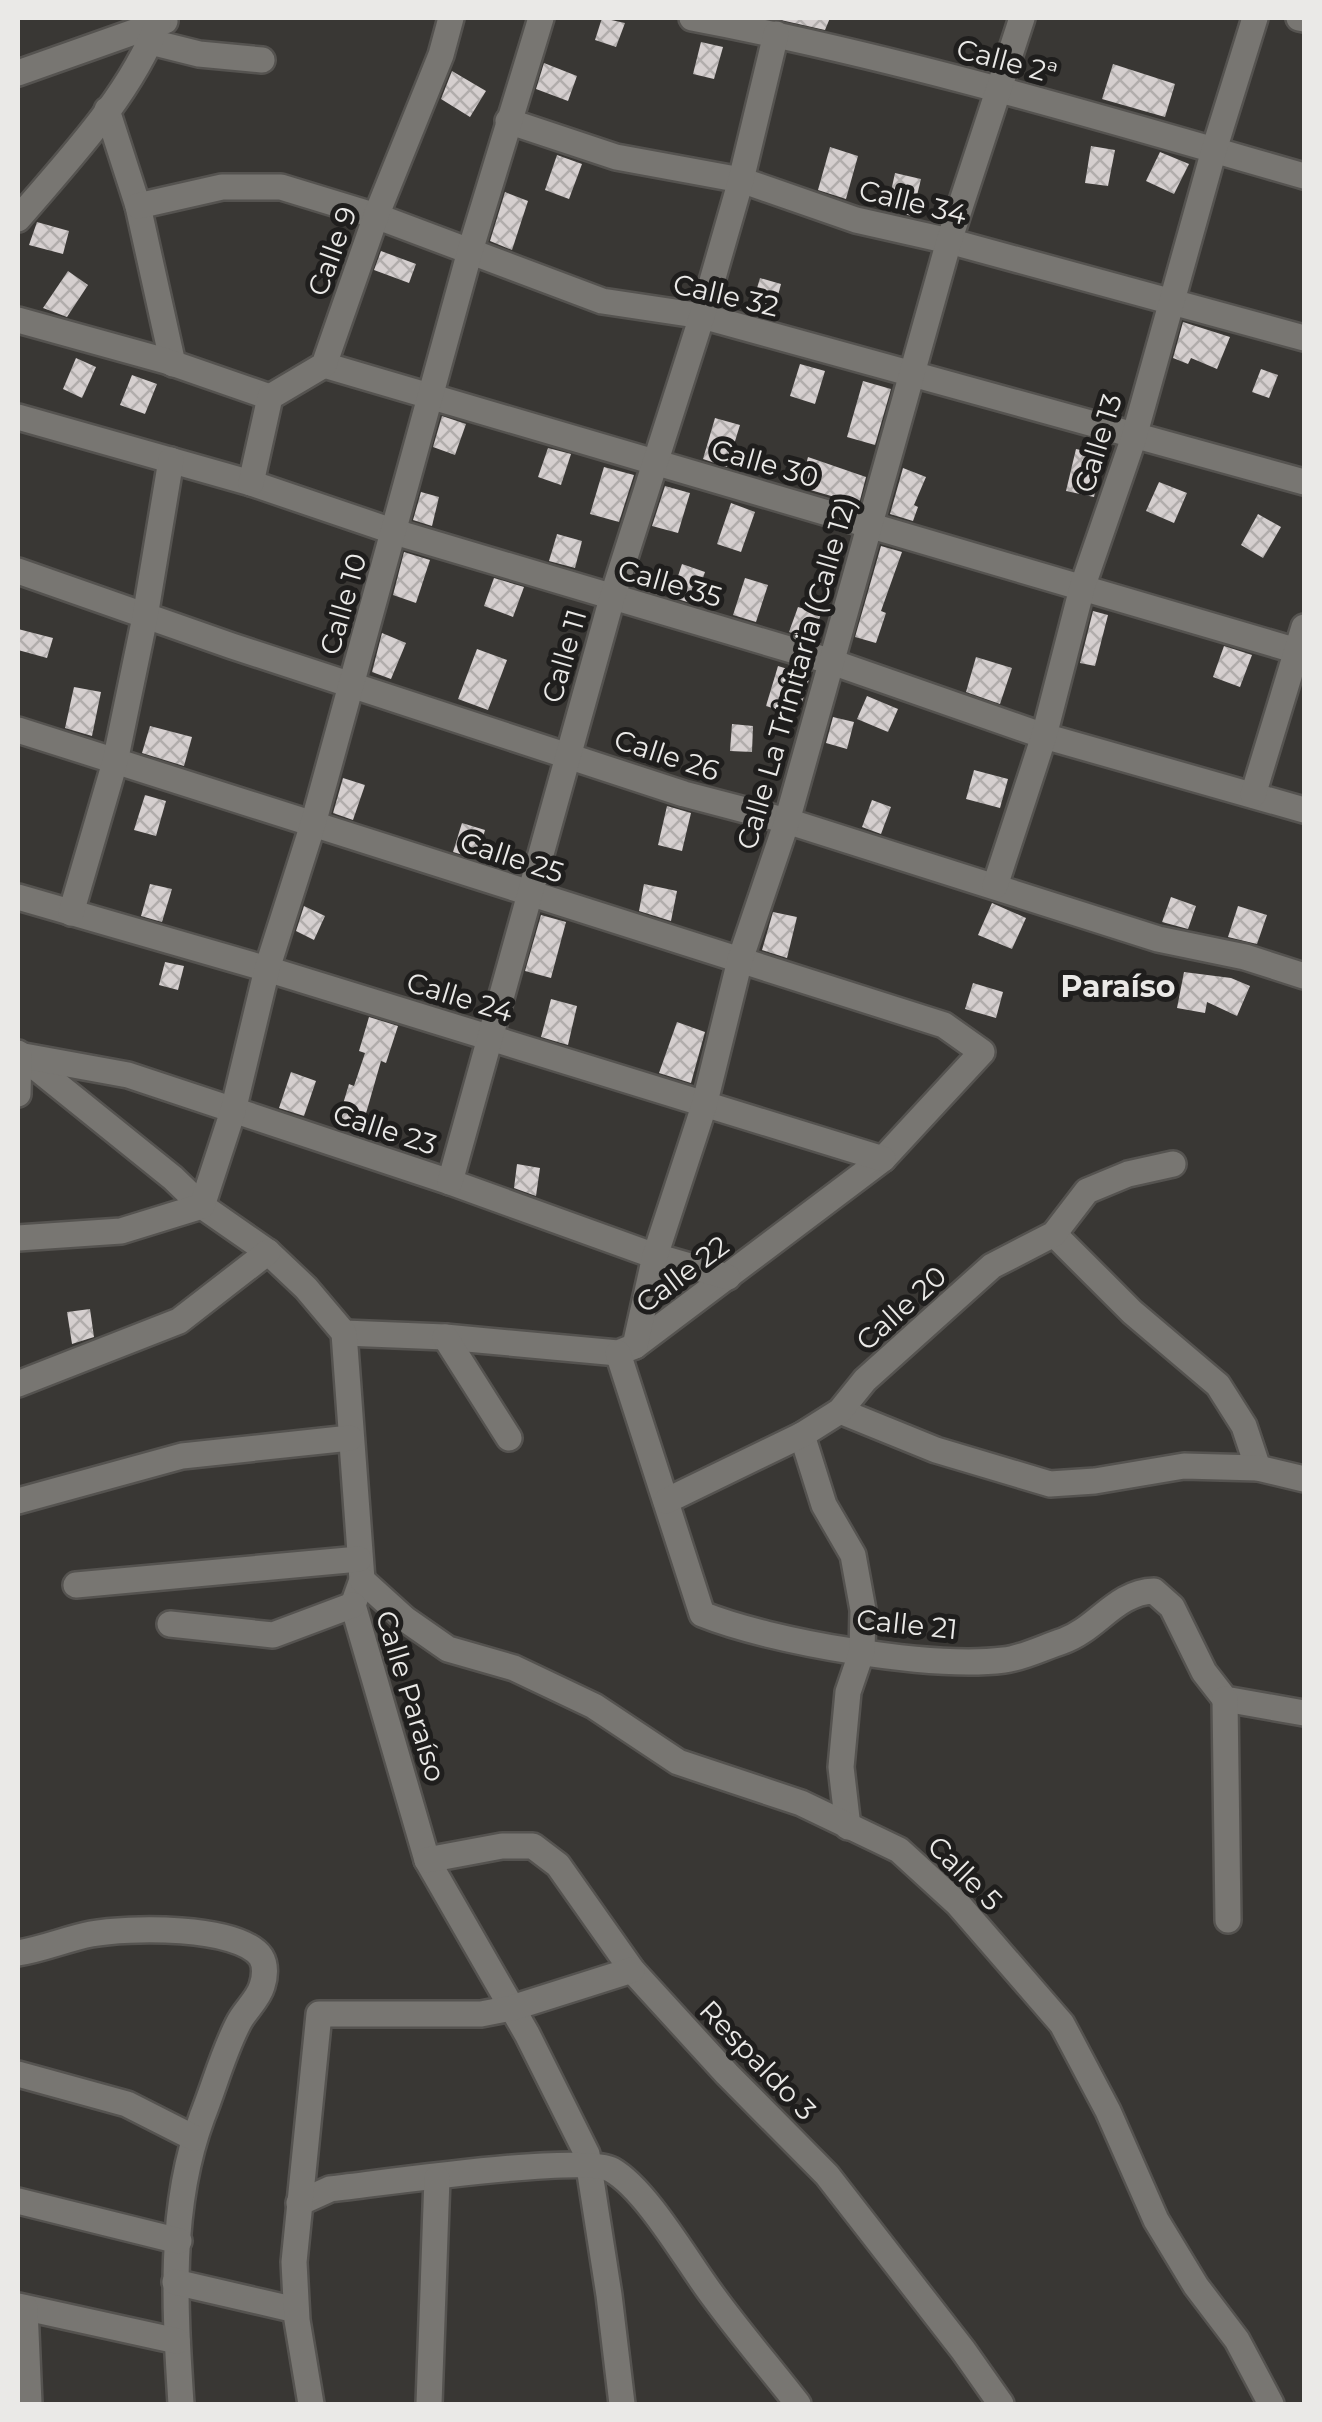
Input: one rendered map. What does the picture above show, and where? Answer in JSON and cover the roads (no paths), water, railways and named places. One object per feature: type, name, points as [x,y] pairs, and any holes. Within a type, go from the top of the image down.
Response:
[{"type":"street","name":"Calle 9","points":[[324,365],[376,216],[441,55],[451,18]]},
{"type":"street","name":"Calle 10","points":[[202,1206],[233,1112],[267,969],[313,824],[470,250],[541,18]]},
{"type":"street","name":"Calle 2ª","points":[[692,18],[776,34],[998,89],[1304,176]]},
{"type":"street","name":"Calle La Trinitaria (Calle 12)","points":[[627,1350],[704,1106],[740,960],[787,821],[948,241],[1022,18]]},
{"type":"street","name":"Calle 13","points":[[995,886],[1044,736],[1082,588],[1134,436],[1254,18]]},
{"type":"street","points":[[161,28],[199,54],[262,60]]},
{"type":"street","points":[[18,73],[161,28]]},
{"type":"street","points":[[18,219],[107,110],[161,28]]},
{"type":"street","name":"Calle 11","points":[[450,1182],[612,598],[741,180],[776,34]]},
{"type":"street","points":[[107,110],[138,206],[173,364]]},
{"type":"street","name":"Calle 34","points":[[508,121],[616,157],[741,180],[856,220],[948,241],[1304,338]]},
{"type":"street","name":"Calle 32","points":[[138,206],[222,187],[281,187],[376,216],[602,301],[702,316],[1304,482]]},
{"type":"street","points":[[18,320],[173,364],[270,397]]},
{"type":"street","points":[[250,483],[270,397],[324,365]]},
{"type":"street","name":"Calle 30","points":[[324,365],[1082,588],[1302,644]]},
{"type":"street","name":"Calle 35","points":[[18,417],[250,483],[395,532],[829,661],[1044,736],[1304,810]]},
{"type":"street","points":[[71,913],[115,762],[171,460]]},
{"type":"street","name":"Calle 26","points":[[18,570],[351,686],[684,794],[787,821],[1158,939],[1245,957],[1304,976]]},
{"type":"street","points":[[1253,795],[1302,644]]},
{"type":"street","name":"Calle 25","points":[[18,730],[944,1025],[982,1052]]},
{"type":"street","name":"Calle 24","points":[[18,897],[267,969],[883,1159]]},
{"type":"street","name":"Calle 22","points":[[627,1350],[883,1159],[982,1052]]},
{"type":"street","points":[[18,1055],[18,1094]]},
{"type":"street","points":[[18,1055],[173,1178],[202,1206],[268,1252],[306,1288],[344,1333],[627,1350]]},
{"type":"street","name":"Calle 23","points":[[18,1055],[128,1075],[450,1182],[655,1256],[728,1276]]},
{"type":"street","name":"Calle 20","points":[[666,1500],[802,1435],[840,1411],[865,1380],[992,1266],[1054,1234],[1087,1192],[1128,1174],[1173,1164]]},
{"type":"street","points":[[18,1238],[122,1231],[202,1206]]},
{"type":"street","points":[[1054,1234],[1132,1312],[1218,1385],[1244,1426],[1258,1468]]},
{"type":"street","points":[[18,1381],[179,1321],[268,1252]]},
{"type":"street","name":"Calle Paraíso","points":[[344,1333],[360,1570],[352,1605],[427,1860],[512,2008],[587,2154],[610,2295],[622,2404]]},
{"type":"street","points":[[445,1337],[508,1438]]},
{"type":"street","name":"Calle 21","points":[[627,1350],[666,1500],[702,1614],[737,1628],[862,1651],[936,1660],[1006,1660],[1072,1638],[1135,1592],[1154,1590],[1172,1606],[1204,1672],[1226,1698]]},
{"type":"street","points":[[840,1411],[936,1450],[1050,1484],[1184,1466],[1258,1468],[1304,1479]]},
{"type":"street","points":[[802,1435],[824,1506],[853,1554],[863,1610],[862,1651],[848,1692],[841,1766],[848,1826]]},
{"type":"street","points":[[18,1501],[182,1456],[350,1438]]},
{"type":"street","points":[[76,1585],[360,1570]]},
{"type":"street","name":"Calle 5","points":[[360,1570],[405,1619],[448,1648],[514,1668],[594,1706],[678,1762],[801,1802],[899,1850],[943,1890],[1062,2024],[1108,2111],[1156,2220],[1196,2286],[1237,2340],[1271,2404]]},
{"type":"street","points":[[170,1624],[273,1634],[352,1605]]},
{"type":"street","points":[[1228,1920],[1226,1698],[1304,1712]]},
{"type":"street","name":"Respaldo 3","points":[[427,1860],[502,1846],[533,1846],[558,1865],[632,1970],[827,2175],[1001,2404]]},
{"type":"street","points":[[19,1960],[92,1934],[193,1932],[243,1942],[260,1956],[265,1968],[262,1989],[238,2024],[194,2138],[176,2282],[181,2404]]},
{"type":"street","points":[[311,2404],[296,2310],[294,2262],[319,2014],[481,2014],[632,1970]]},
{"type":"street","points":[[18,2074],[126,2104],[194,2138]]},
{"type":"street","points":[[299,2203],[330,2190],[437,2178],[588,2164],[612,2169],[635,2192],[798,2404]]},
{"type":"street","points":[[429,2404],[437,2178]]},
{"type":"street","points":[[18,2201],[179,2241]]},
{"type":"street","points":[[176,2282],[296,2310]]},
{"type":"street","points":[[29,2404],[21,2307],[177,2340]]},
{"type":"district","name":"Paraíso","points":[[1118,987]]}]
